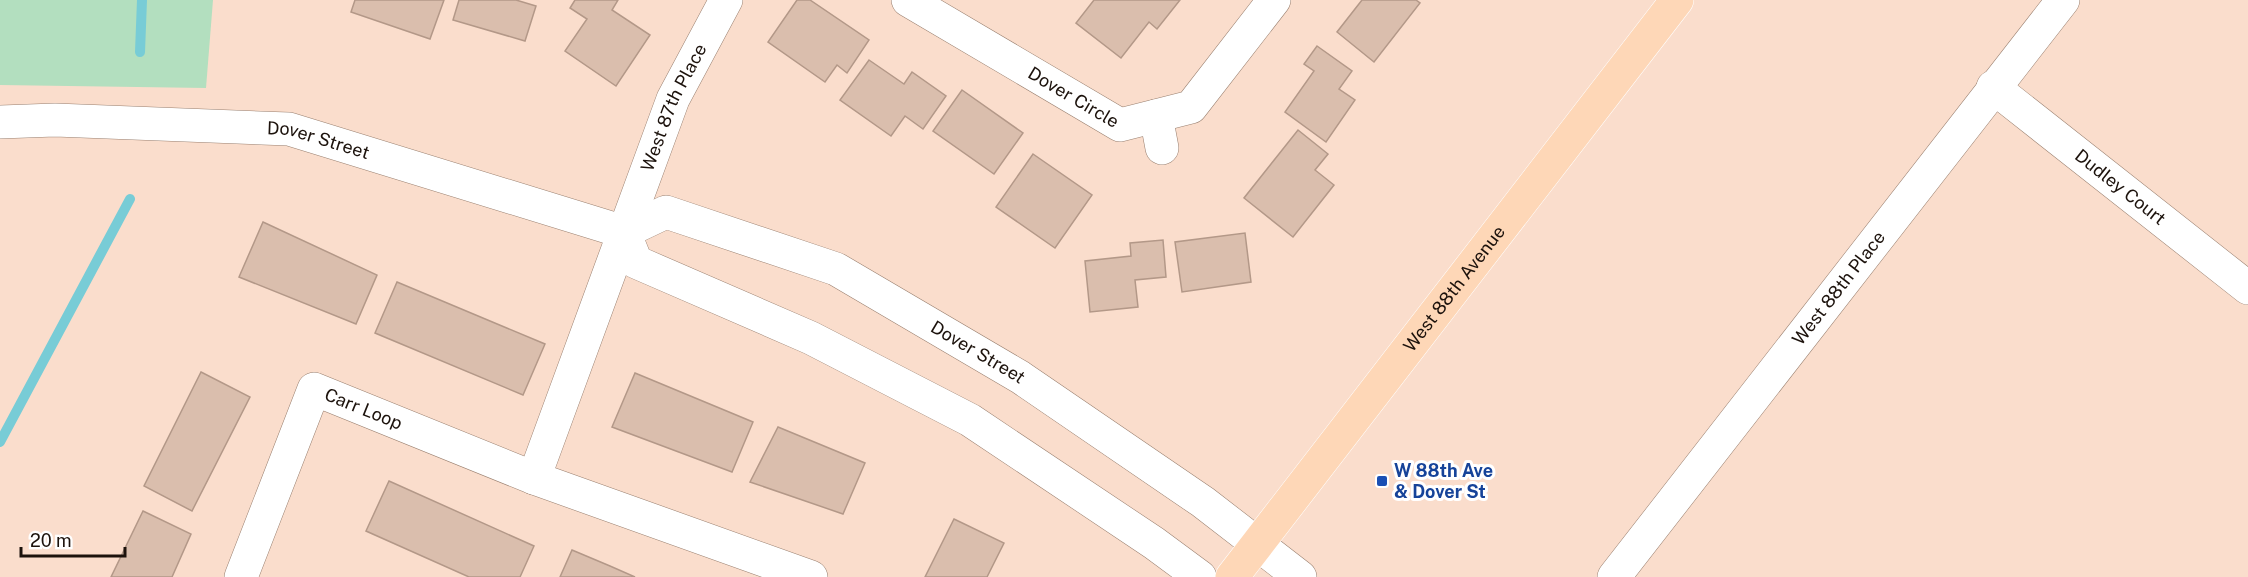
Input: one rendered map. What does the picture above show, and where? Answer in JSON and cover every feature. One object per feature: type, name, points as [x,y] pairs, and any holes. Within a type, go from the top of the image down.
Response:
[{"type":"main road","name":"West 88th Avenue","points":[[1232,577],[1677,0]]},
{"type":"street","name":"West 87th Place","points":[[626,225],[673,99],[726,0]]},
{"type":"street","name":"Dover Circle","points":[[908,0],[1120,125],[1191,107],[1274,0]]},
{"type":"street","name":"West 88th Place","points":[[1614,577],[1993,87],[2063,0]]},
{"type":"street","name":"Dudley Court","points":[[1993,87],[2248,288]]},
{"type":"street","points":[[1156,116],[1162,148]]},
{"type":"street","name":"Dover Street","points":[[0,122],[55,120],[288,129],[626,225],[666,212],[836,269],[1020,377],[1203,502],[1300,577]]},
{"type":"street","points":[[534,478],[626,225]]},
{"type":"street","points":[[626,225],[636,262],[811,338],[970,420],[1154,543],[1200,577]]},
{"type":"street","name":"Carr Loop","points":[[241,577],[314,389],[534,478],[811,577]]},
{"type":"green space","points":[[0,0],[213,0],[206,88],[0,85]]},
{"type":"building","points":[[355,0],[444,0],[430,39],[351,12]]},
{"type":"building","points":[[459,0],[516,0],[536,6],[525,41],[453,20]]},
{"type":"building","points":[[575,0],[618,0],[612,10],[650,35],[616,86],[565,51],[587,19],[570,8]]},
{"type":"building","points":[[797,0],[810,0],[869,40],[847,73],[837,65],[825,82],[768,42]]},
{"type":"building","points":[[1094,0],[1180,0],[1157,29],[1149,22],[1121,58],[1076,23]]},
{"type":"building","points":[[1362,0],[1416,0],[1420,3],[1374,62],[1337,32]]},
{"type":"building","points":[[1317,46],[1352,71],[1339,89],[1355,100],[1326,142],[1285,112],[1314,71],[1304,64]]},
{"type":"building","points":[[869,60],[904,84],[912,72],[946,96],[923,129],[905,116],[891,136],[840,100]]},
{"type":"building","points":[[962,90],[1023,133],[994,174],[933,131]]},
{"type":"building","points":[[1298,130],[1328,154],[1315,170],[1334,185],[1293,237],[1244,198]]},
{"type":"building","points":[[1033,154],[1092,195],[1055,248],[996,207]]},
{"type":"building","points":[[263,222],[377,275],[356,324],[239,277]]},
{"type":"building","points":[[1245,233],[1251,282],[1182,292],[1175,242]]},
{"type":"building","points":[[1163,240],[1166,277],[1135,280],[1138,307],[1090,312],[1085,261],[1131,256],[1130,243]]},
{"type":"building","points":[[397,282],[545,344],[523,395],[375,333]]},
{"type":"building","points":[[201,372],[250,397],[192,511],[144,486]]},
{"type":"building","points":[[635,373],[753,422],[732,472],[612,427]]},
{"type":"building","points":[[778,427],[865,463],[843,514],[750,482]]},
{"type":"building","points":[[389,481],[534,546],[520,577],[469,577],[366,531]]},
{"type":"building","points":[[143,511],[191,534],[172,577],[111,577]]},
{"type":"building","points":[[954,519],[1004,543],[987,577],[925,577]]},
{"type":"building","points":[[572,550],[610,566],[635,577],[560,577]]},
{"type":"waterway","points":[[140,52],[142,0]]},
{"type":"waterway","points":[[0,442],[130,199]]},
{"type":"place","name":"W 88th Ave & Dover St","points":[[1382,481]]}]
